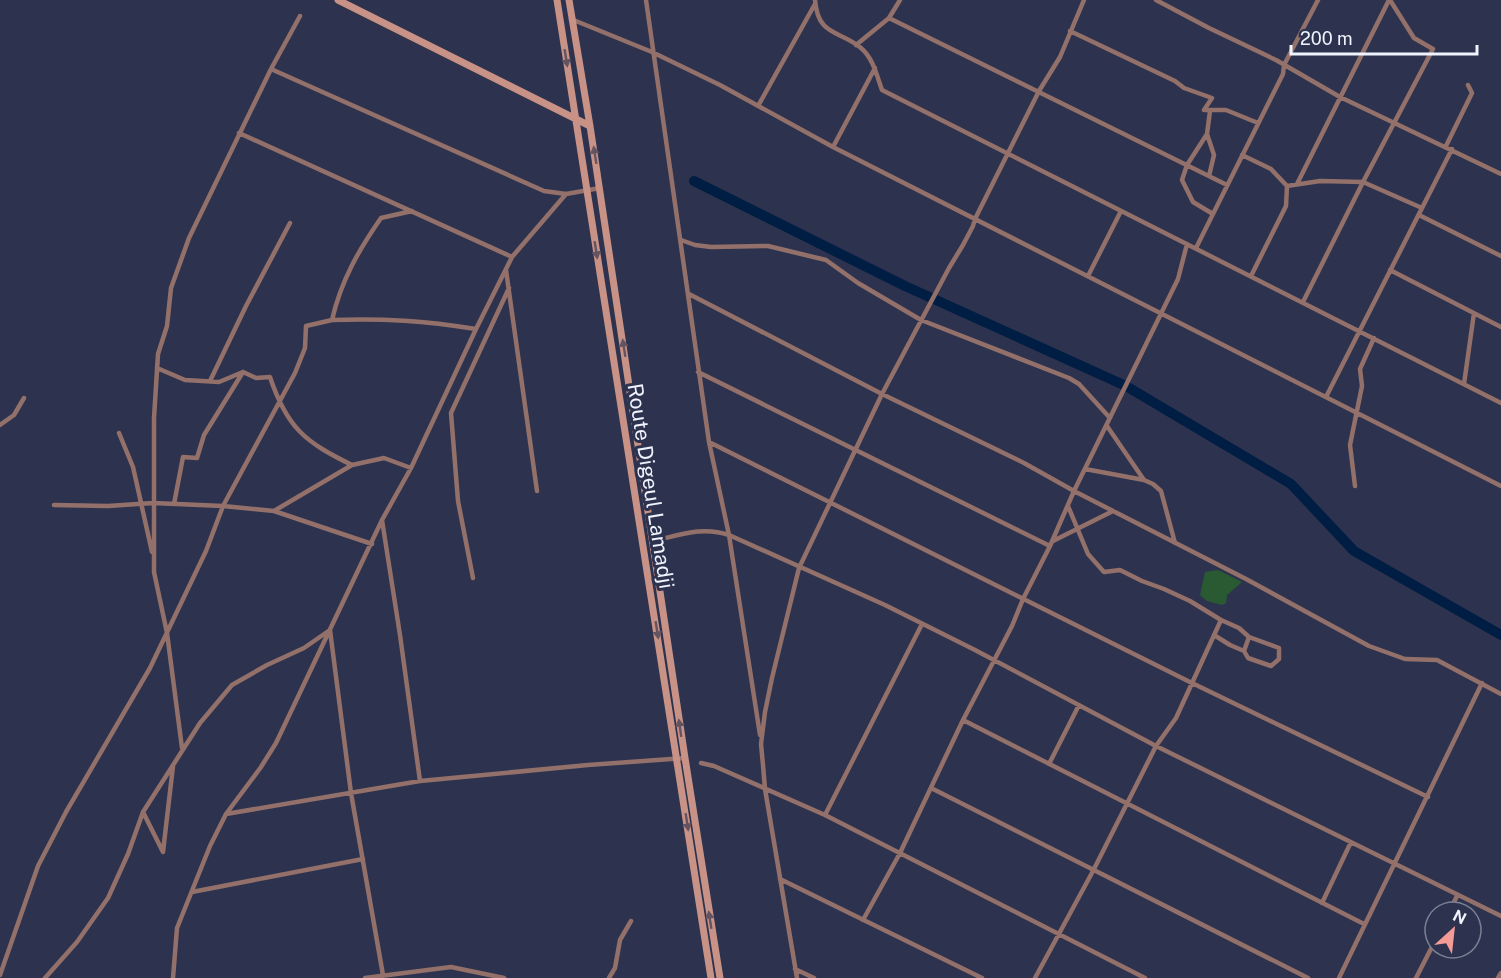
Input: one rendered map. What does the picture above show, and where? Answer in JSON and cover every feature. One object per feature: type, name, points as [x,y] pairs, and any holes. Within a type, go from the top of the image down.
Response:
[{"type":"main road","points":[[338,0],[590,126]]},
{"type":"main road","name":"Route Digeul Lamadji","points":[[556,0],[681,758],[720,978]]},
{"type":"main road","name":"Route Digeul Lamadji","points":[[569,0],[653,541],[711,978]]},
{"type":"street","points":[[651,0],[647,3],[652,52],[681,240],[698,372],[709,442],[729,535],[761,744],[765,789],[797,978]]},
{"type":"street","points":[[856,45],[889,18],[900,0]]},
{"type":"street","points":[[761,744],[767,700],[799,568],[882,394],[973,226],[1038,91],[1060,57],[1084,0]]},
{"type":"street","points":[[1156,0],[1266,54],[1340,97],[1501,174]]},
{"type":"street","points":[[1196,248],[1283,74],[1284,65],[1318,0]]},
{"type":"street","points":[[1297,184],[1390,0]]},
{"type":"street","points":[[1304,302],[1363,182],[1433,49],[1414,38],[1390,0]]},
{"type":"street","points":[[815,2],[820,21],[826,28],[862,49],[875,68],[882,90],[1501,403]]},
{"type":"street","points":[[758,106],[815,2]]},
{"type":"street","points":[[182,749],[167,633],[154,572],[154,418],[158,354],[167,326],[171,288],[189,238],[271,69],[300,16]]},
{"type":"street","points":[[889,18],[1227,185]]},
{"type":"street","points":[[571,19],[652,52],[833,147],[1501,486]]},
{"type":"street","points":[[1070,31],[1175,81],[1184,88],[1212,98],[1204,110],[1226,110],[1258,123]]},
{"type":"street","points":[[833,147],[875,68]]},
{"type":"street","points":[[271,69],[544,191],[566,194],[600,188]]},
{"type":"street","points":[[1446,146],[1472,93],[1468,86]]},
{"type":"street","points":[[1209,111],[1207,134],[1214,155],[1209,176]]},
{"type":"street","points":[[239,133],[512,256]]},
{"type":"street","points":[[1207,134],[1187,165],[1182,180],[1193,202],[1213,214]]},
{"type":"street","points":[[1326,397],[1452,149]]},
{"type":"street","points":[[1242,155],[1271,169],[1287,186],[1286,206],[1251,276]]},
{"type":"street","points":[[1287,186],[1320,181],[1363,182],[1422,208]]},
{"type":"street","points":[[173,978],[176,933],[210,846],[226,814],[276,743],[382,520],[411,468],[512,256],[566,194]]},
{"type":"street","points":[[1088,276],[1121,210]]},
{"type":"street","points":[[332,320],[335,306],[355,256],[381,218],[412,211]]},
{"type":"street","points":[[1419,214],[1501,256]]},
{"type":"street","points":[[210,381],[290,223]]},
{"type":"street","points":[[681,240],[711,247],[768,246],[826,260],[858,283],[921,320],[1069,378],[1079,384],[1110,418]]},
{"type":"street","points":[[863,920],[900,853],[963,720],[1012,626],[1074,491],[1178,279],[1188,244]]},
{"type":"street","points":[[506,270],[537,490]]},
{"type":"street","points":[[1390,270],[1501,327]]},
{"type":"street","points":[[473,579],[458,501],[451,413],[509,288]]},
{"type":"street","points":[[688,294],[882,394],[1024,463],[1369,646],[1405,659],[1437,660],[1501,694]]},
{"type":"street","points":[[1464,384],[1474,313]]},
{"type":"street","points":[[0,975],[38,866],[66,812],[150,668],[206,551],[223,506],[295,373],[305,348],[306,326],[332,320],[380,318],[425,321],[476,329]]},
{"type":"street","points":[[1355,486],[1350,445],[1362,386],[1360,369],[1374,338]]},
{"type":"street","points":[[157,368],[185,380],[219,382],[243,372],[256,378],[270,377],[279,403],[294,426],[319,449],[352,465]]},
{"type":"street","points":[[174,504],[183,457],[197,458],[204,435],[243,372]]},
{"type":"street","points":[[698,372],[1051,543]]},
{"type":"street","points":[[0,425],[14,415],[24,398]]},
{"type":"street","points":[[1107,426],[1144,480]]},
{"type":"street","points":[[118,434],[133,467],[154,560]]},
{"type":"street","points":[[709,442],[1192,683],[1428,797]]},
{"type":"street","points":[[274,511],[352,465],[384,458],[411,468]]},
{"type":"street","points":[[1085,469],[1154,484],[1161,491],[1175,543]]},
{"type":"street","points":[[54,505],[108,506],[153,503],[274,511],[372,544]]},
{"type":"street","points":[[1068,506],[1088,554],[1104,572],[1120,570],[1190,601],[1239,628],[1249,637],[1279,648],[1280,658],[1271,666],[1248,658],[1244,651],[1214,635]]},
{"type":"street","points":[[1051,543],[1113,511]]},
{"type":"street","points":[[382,520],[420,781]]},
{"type":"street","points":[[653,541],[702,530],[729,535],[995,660],[1156,746],[1501,916]]},
{"type":"street","points":[[1035,978],[1093,871],[1156,746],[1176,718],[1221,620]]},
{"type":"street","points":[[825,815],[922,624]]},
{"type":"street","points":[[45,978],[77,942],[108,898],[128,854],[143,812],[200,723],[232,685],[304,648],[330,630]]},
{"type":"street","points":[[330,630],[351,793],[382,975]]},
{"type":"street","points":[[1244,651],[1249,637]]},
{"type":"street","points":[[1339,978],[1482,683]]},
{"type":"street","points":[[1049,764],[1079,705]]},
{"type":"street","points":[[963,720],[1364,924]]},
{"type":"street","points":[[226,814],[420,781],[681,758]]},
{"type":"street","points":[[143,812],[163,852],[173,762]]},
{"type":"street","points":[[701,763],[714,766],[825,815],[1145,978]]},
{"type":"street","points":[[931,788],[1308,978]]},
{"type":"street","points":[[1322,903],[1351,842]]},
{"type":"street","points":[[192,892],[363,859]]},
{"type":"street","points":[[780,879],[982,978]]},
{"type":"street","points":[[1455,900],[1457,896]]},
{"type":"street","points":[[611,977],[620,940],[631,921]]},
{"type":"street","points":[[1416,978],[1425,960]]},
{"type":"street","points":[[365,978],[451,967],[504,978]]},
{"type":"street","points":[[795,969],[814,978]]},
{"type":"street","points":[[1498,978],[1501,973]]},
{"type":"green space","points":[[1218,570],[1242,582],[1227,595],[1226,603],[1222,605],[1207,601],[1200,595],[1205,572]]},
{"type":"waterway","points":[[694,181],[905,286],[1126,386],[1291,484],[1354,551],[1501,635]]}]
